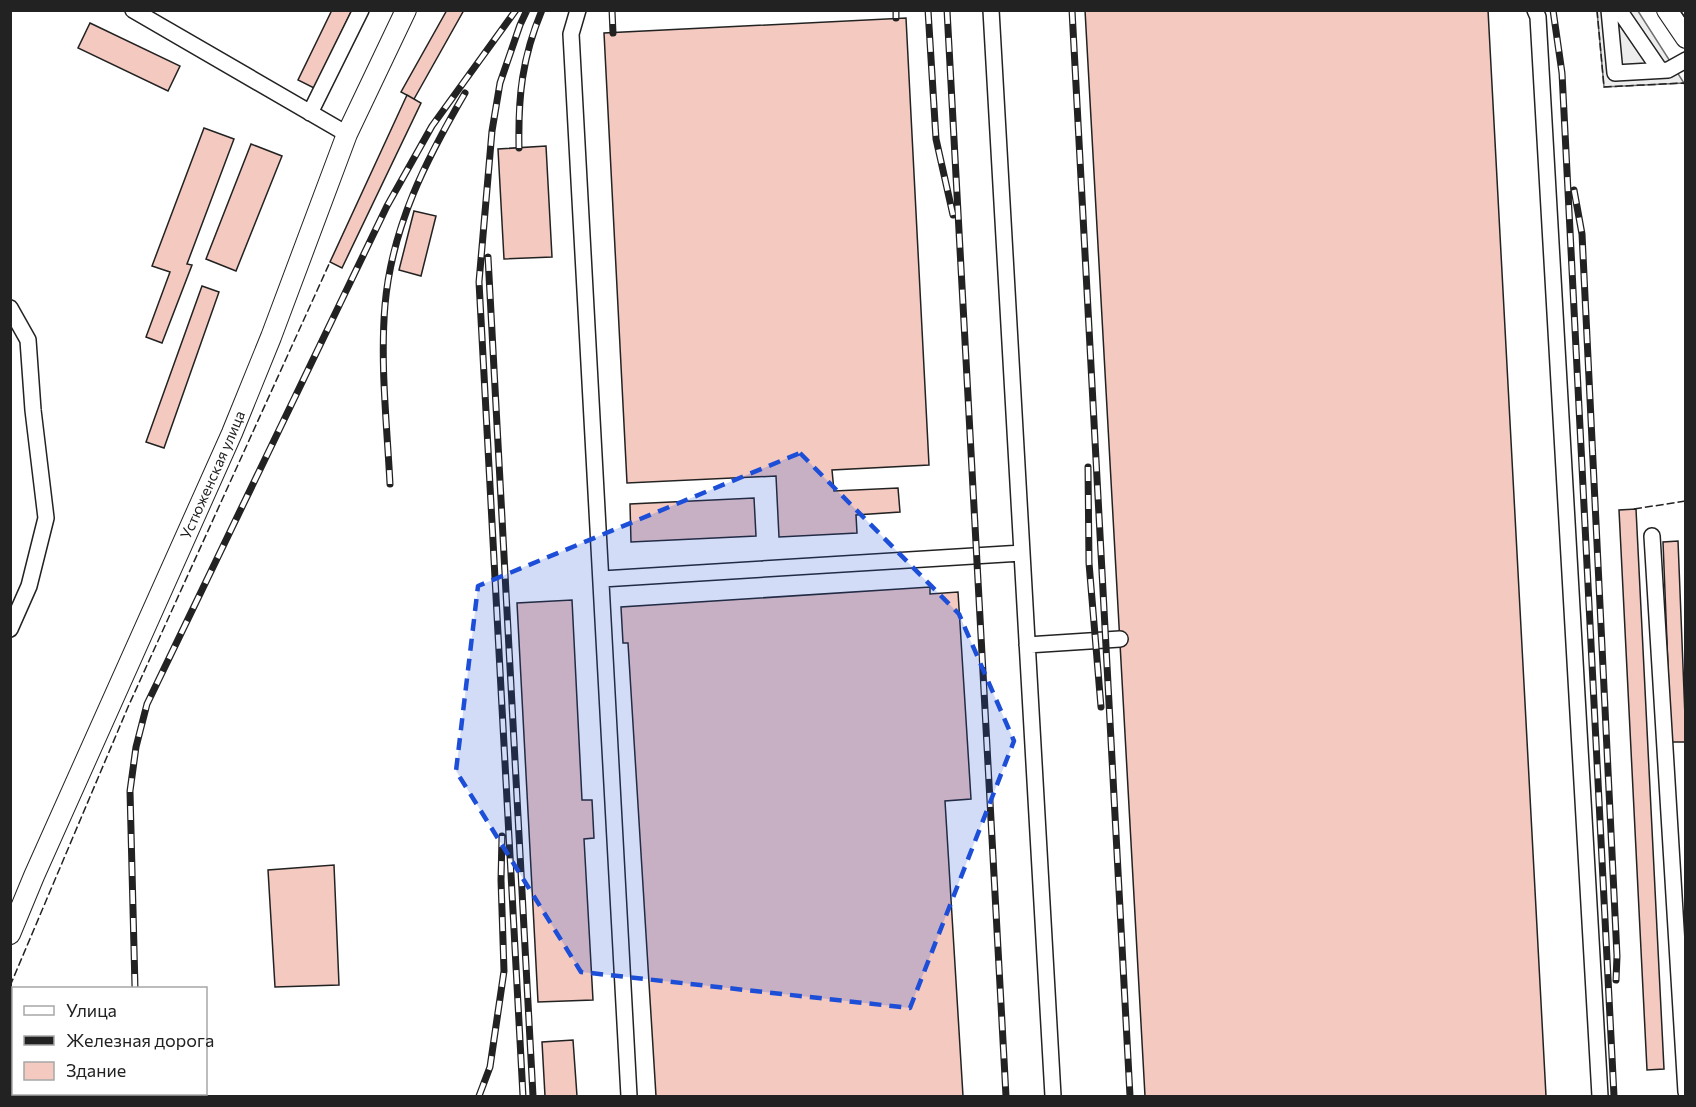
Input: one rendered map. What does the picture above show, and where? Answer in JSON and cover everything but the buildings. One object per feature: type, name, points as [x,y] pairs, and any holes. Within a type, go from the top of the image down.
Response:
[{"type":"main road","name":"Устюженская улица","points":[[10,934],[232,433],[271,337],[347,134],[406,10]]},
{"type":"main road","points":[[1667,10],[1686,38]]},
{"type":"lane","points":[[133,10],[347,134]]},
{"type":"lane","points":[[310,113],[361,10]]},
{"type":"lane","points":[[578,10],[571,34],[629,1096]]},
{"type":"lane","points":[[991,10],[1053,1096]]},
{"type":"lane","points":[[1535,10],[1538,17],[1600,1096]]},
{"type":"lane","points":[[1610,10],[1615,73],[1668,70],[1686,60]]},
{"type":"lane","points":[[1619,10],[1660,70]]},
{"type":"lane","points":[[10,308],[28,340],[33,410],[46,518],[29,586],[10,629]]},
{"type":"lane","points":[[1652,536],[1686,1092]]},
{"type":"lane","points":[[602,579],[1022,553]]},
{"type":"lane","points":[[1027,645],[1120,639]]},
{"type":"highlighted area","points":[[800,453],[959,614],[1014,741],[910,1008],[581,972],[456,771],[478,586]]},
{"type":"shaded area","points":[[1597,11],[1638,11],[1684,83],[1604,87]]},
{"type":"tram line","points":[[1680,10],[1686,19]]},
{"type":"railway","points":[[135,987],[130,791],[136,747],[147,704],[387,206],[432,126],[516,10]]},
{"type":"railway","points":[[523,1096],[479,282],[492,131],[500,83],[527,10]]},
{"type":"railway","points":[[519,148],[519,111],[523,78],[530,44],[542,10]]},
{"type":"railway","points":[[612,10],[613,33]]},
{"type":"railway","points":[[896,10],[896,18]]},
{"type":"railway","points":[[928,10],[936,139],[953,215]]},
{"type":"railway","points":[[947,10],[1006,1096]]},
{"type":"railway","points":[[1072,10],[1130,1096]]},
{"type":"railway","points":[[1553,10],[1562,73],[1614,1096]]},
{"type":"railway","points":[[390,484],[383,350],[389,276],[395,248],[413,195],[437,143],[465,93]]},
{"type":"railway","points":[[1574,190],[1582,234],[1617,956],[1616,980]]},
{"type":"railway","points":[[488,257],[533,1096]]},
{"type":"railway","points":[[1088,467],[1089,563],[1101,707]]},
{"type":"railway","points":[[479,1096],[490,1067],[504,971],[502,836]]},
{"type":"fence","points":[[1597,10],[1604,87],[1684,83],[1686,88]]},
{"type":"fence","points":[[10,986],[128,707],[330,262]]},
{"type":"fence","points":[[1634,509],[1686,501]]}]
